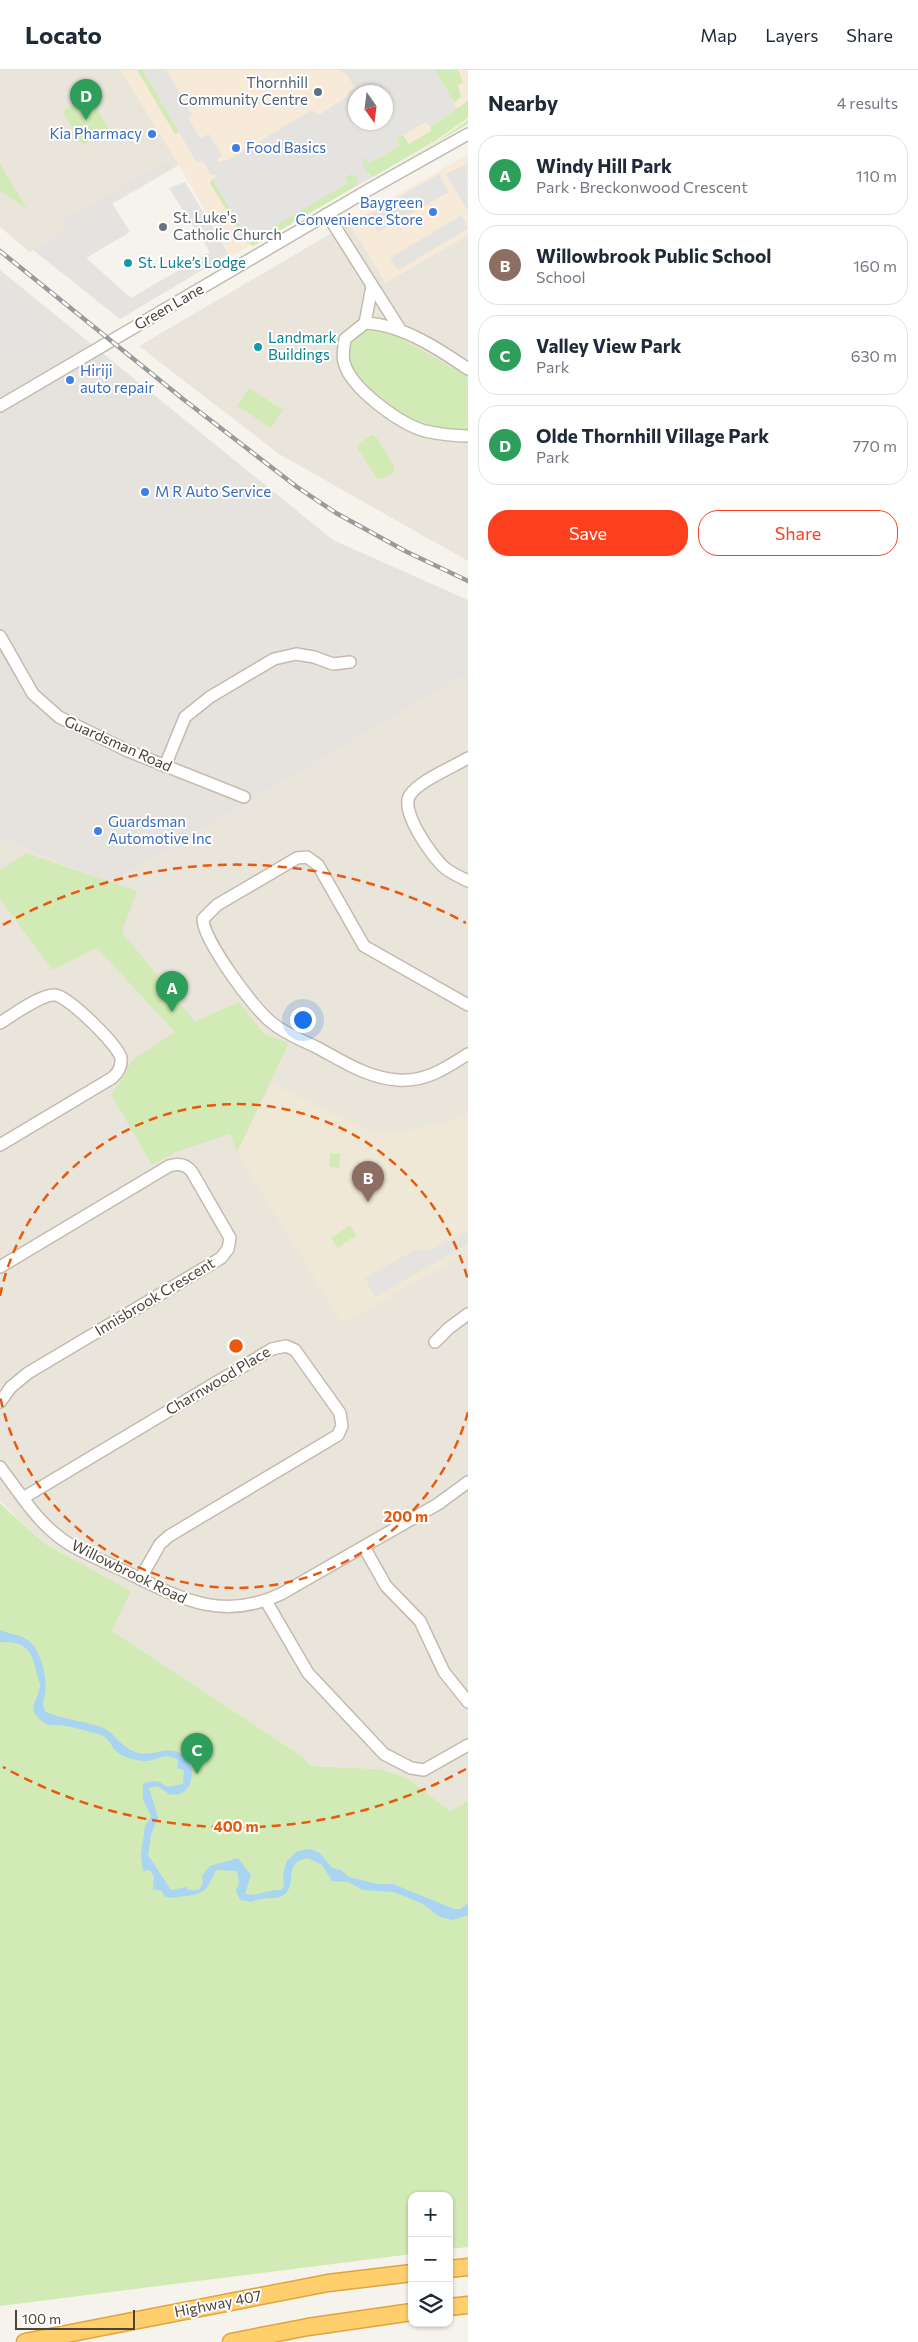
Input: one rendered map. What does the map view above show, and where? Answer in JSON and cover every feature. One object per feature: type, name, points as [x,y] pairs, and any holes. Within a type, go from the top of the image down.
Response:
[{"type":"highway","points":[[453,2269],[468,2267]]},
{"type":"highway","name":"Highway 407","points":[[25,2342],[328,2283],[408,2273]]},
{"type":"highway","points":[[453,2307],[468,2305]]},
{"type":"highway","points":[[231,2342],[308,2326],[408,2313]]},
{"type":"street","name":"Green Lane","points":[[0,406],[327,214],[468,134]]},
{"type":"street","points":[[327,214],[401,331]]},
{"type":"street","points":[[365,323],[374,289]]},
{"type":"street","points":[[468,370],[401,331],[380,323],[365,323],[344,339],[343,360],[346,369],[360,388],[378,404],[424,430],[468,436]]},
{"type":"street","name":"Guardsman Road","points":[[0,636],[34,694],[58,717],[88,733],[244,797]]},
{"type":"street","points":[[165,766],[185,717],[210,697],[274,660],[296,654],[314,657],[333,664],[350,662]]},
{"type":"street","points":[[468,758],[416,789],[408,797],[407,807],[410,816],[436,858],[447,870],[468,881]]},
{"type":"street","points":[[468,1005],[364,946],[318,866],[307,857],[297,858],[217,905],[203,919],[203,925],[214,950],[257,1008],[269,1021],[301,1041],[375,1077],[399,1080],[425,1078],[468,1054]]},
{"type":"street","points":[[0,1023],[45,996],[59,996],[71,1002],[116,1049],[121,1065],[112,1078],[0,1145]]},
{"type":"street","name":"Innisbrook Crescent","points":[[0,1267],[168,1166],[183,1165],[191,1170],[230,1238],[230,1246],[224,1255],[28,1373],[11,1387],[0,1402]]},
{"type":"street","points":[[435,1342],[449,1328],[468,1314]]},
{"type":"street","name":"Charnwood Place","points":[[23,1498],[272,1349],[286,1346],[295,1350],[340,1413],[342,1426],[338,1435],[169,1536],[160,1544],[140,1579]]},
{"type":"street","name":"Willowbrook Road","points":[[0,1467],[44,1523],[64,1541],[188,1602],[207,1606],[237,1607],[266,1601],[289,1590],[438,1504],[467,1484]]},
{"type":"street","points":[[364,1547],[386,1586],[420,1621],[444,1672],[468,1702]]},
{"type":"street","points":[[266,1601],[308,1672],[384,1754],[412,1768],[424,1770],[468,1745]]},
{"type":"shaded area","points":[[0,70],[121,70],[179,165],[30,252],[0,227]]},
{"type":"shaded area","points":[[121,70],[468,70],[468,115],[231,257],[179,165]]},
{"type":"shaded area","points":[[143,70],[166,70],[192,114],[188,118],[200,138],[209,134],[222,156],[217,159],[218,162],[228,160],[312,110],[319,115],[348,96],[348,130],[393,130],[393,85],[353,85],[347,75],[340,70],[435,70],[457,108],[430,127],[426,122],[398,138],[399,146],[370,163],[366,158],[363,159],[363,165],[368,174],[373,177],[358,185],[356,176],[349,174],[344,177],[348,183],[256,237],[251,229],[244,233],[212,179],[218,175],[211,175],[203,161],[197,163]]},
{"type":"shaded area","points":[[468,154],[468,235],[385,282],[349,223]]},
{"type":"shaded area","points":[[167,162],[170,168],[66,227],[62,221]]},
{"type":"shaded area","points":[[468,163],[467,175],[468,211],[446,174]]},
{"type":"shaded area","points":[[439,174],[449,192],[378,232],[368,215]]},
{"type":"shaded area","points":[[185,182],[229,254],[120,319],[33,250],[112,203],[130,232],[86,258],[131,298],[210,252],[169,188]]},
{"type":"shaded area","points":[[462,215],[468,229],[398,270],[390,258]]},
{"type":"shaded area","points":[[349,223],[386,282],[468,235],[468,561],[279,454],[139,346]]},
{"type":"shaded area","points":[[0,270],[333,540],[468,600],[468,673],[110,883],[0,838]]},
{"type":"shaded area","points":[[0,278],[13,288],[21,300],[53,326],[61,337],[26,357],[19,345],[7,352],[0,341]]},
{"type":"shaded area","points":[[468,673],[468,1801],[450,1811],[407,1778],[381,1769],[310,1766],[303,1757],[112,1631],[130,1591],[45,1544],[0,1501],[0,838],[110,883]]},
{"type":"shaded area","points":[[271,1083],[342,1119],[375,1133],[411,1130],[451,1121],[468,1114],[468,1252],[343,1324],[237,1152]]},
{"type":"shaded area","points":[[468,1231],[468,1238],[466,1239],[468,1244],[375,1297],[365,1278],[415,1250],[430,1250]]},
{"type":"green space","points":[[137,70],[143,70],[179,132],[175,134]]},
{"type":"green space","points":[[435,70],[458,70],[463,82],[458,85],[461,97],[454,103]]},
{"type":"green space","points":[[89,96],[109,129],[83,145],[62,111]]},
{"type":"green space","points":[[468,101],[468,118],[435,141],[373,177],[366,172],[362,164],[363,159],[366,157],[370,163],[399,146],[397,139],[403,135],[409,144],[431,131],[430,127]]},
{"type":"green space","points":[[468,120],[468,124],[377,177],[439,140]]},
{"type":"green space","points":[[0,164],[27,209],[0,190]]},
{"type":"green space","points":[[352,173],[358,178],[358,185],[253,246],[245,241],[210,183],[212,179],[245,233],[347,182],[344,177]]},
{"type":"green space","points":[[371,328],[385,329],[468,377],[468,430],[441,429],[415,422],[378,398],[361,383],[350,365],[349,355],[354,339],[362,332]]},
{"type":"green space","points":[[249,388],[283,410],[271,428],[237,406]]},
{"type":"green space","points":[[372,435],[377,438],[394,466],[393,473],[382,479],[376,477],[358,449],[359,443]]},
{"type":"green space","points":[[26,853],[137,891],[122,932],[195,1022],[239,1002],[264,1034],[289,1043],[237,1152],[230,1134],[176,1152],[152,1165],[111,1094],[124,1077],[131,1061],[175,1032],[97,948],[52,970],[0,899],[0,870]]},
{"type":"green space","points":[[330,1153],[340,1154],[339,1168],[329,1167]]},
{"type":"green space","points":[[350,1225],[356,1235],[338,1248],[331,1238]]},
{"type":"green space","points":[[0,1503],[45,1544],[131,1591],[112,1631],[303,1757],[310,1766],[381,1769],[407,1778],[450,1811],[468,1801],[468,2247],[453,2249],[453,2192],[408,2192],[408,2255],[0,2306]]},
{"type":"water","points":[[0,1630],[23,1637],[31,1643],[39,1655],[46,1687],[43,1705],[46,1712],[106,1729],[126,1747],[138,1753],[149,1754],[171,1751],[186,1757],[192,1774],[186,1790],[181,1794],[170,1795],[158,1786],[149,1788],[158,1817],[151,1835],[148,1855],[171,1890],[186,1887],[188,1890],[199,1890],[203,1883],[202,1876],[210,1866],[238,1858],[251,1875],[245,1894],[253,1895],[281,1890],[284,1886],[283,1873],[287,1861],[298,1851],[310,1849],[320,1853],[332,1868],[341,1870],[349,1877],[377,1884],[393,1884],[454,1909],[460,1909],[468,1903],[468,1915],[453,1920],[440,1917],[423,1904],[394,1892],[363,1890],[348,1882],[332,1881],[322,1865],[308,1858],[300,1860],[295,1864],[289,1889],[282,1896],[252,1902],[240,1900],[236,1891],[239,1883],[237,1871],[216,1870],[208,1886],[197,1894],[174,1898],[164,1896],[162,1891],[153,1889],[154,1877],[150,1870],[143,1871],[141,1855],[145,1826],[151,1816],[143,1800],[143,1784],[155,1781],[167,1787],[183,1784],[184,1770],[177,1768],[178,1760],[169,1756],[150,1761],[133,1759],[117,1752],[101,1735],[68,1726],[48,1725],[43,1722],[34,1713],[33,1708],[40,1685],[33,1659],[22,1645],[0,1642]]},
{"type":"railway","points":[[0,251],[183,399],[297,487],[336,513],[407,552],[468,581]]},
{"type":"place","name":"Thornhill Community Centre","points":[[318,92]]},
{"type":"place","name":"Olde Thornhill Village Park","points":[[86,120]]},
{"type":"place","name":"Kia Pharmacy","points":[[152,134]]},
{"type":"place","name":"Food Basics","points":[[236,148]]},
{"type":"place","name":"Baygreen Convenience Store","points":[[433,212]]},
{"type":"place","name":"St. Luke's Catholic Church","points":[[163,227]]},
{"type":"place","name":"St. Luke’s Lodge","points":[[128,263]]},
{"type":"place","name":"Landmark Buildings","points":[[258,347]]},
{"type":"place","name":"Hiriji auto repair","points":[[70,380]]},
{"type":"place","name":"M R Auto Service","points":[[145,492]]},
{"type":"place","name":"Guardsman Automotive Inc","points":[[98,831]]},
{"type":"place","name":"Windy Hill Park","points":[[172,1012]]},
{"type":"place","name":"Willowbrook Public School","points":[[368,1202]]},
{"type":"place","name":"Valley View Park","points":[[197,1774]]}]
